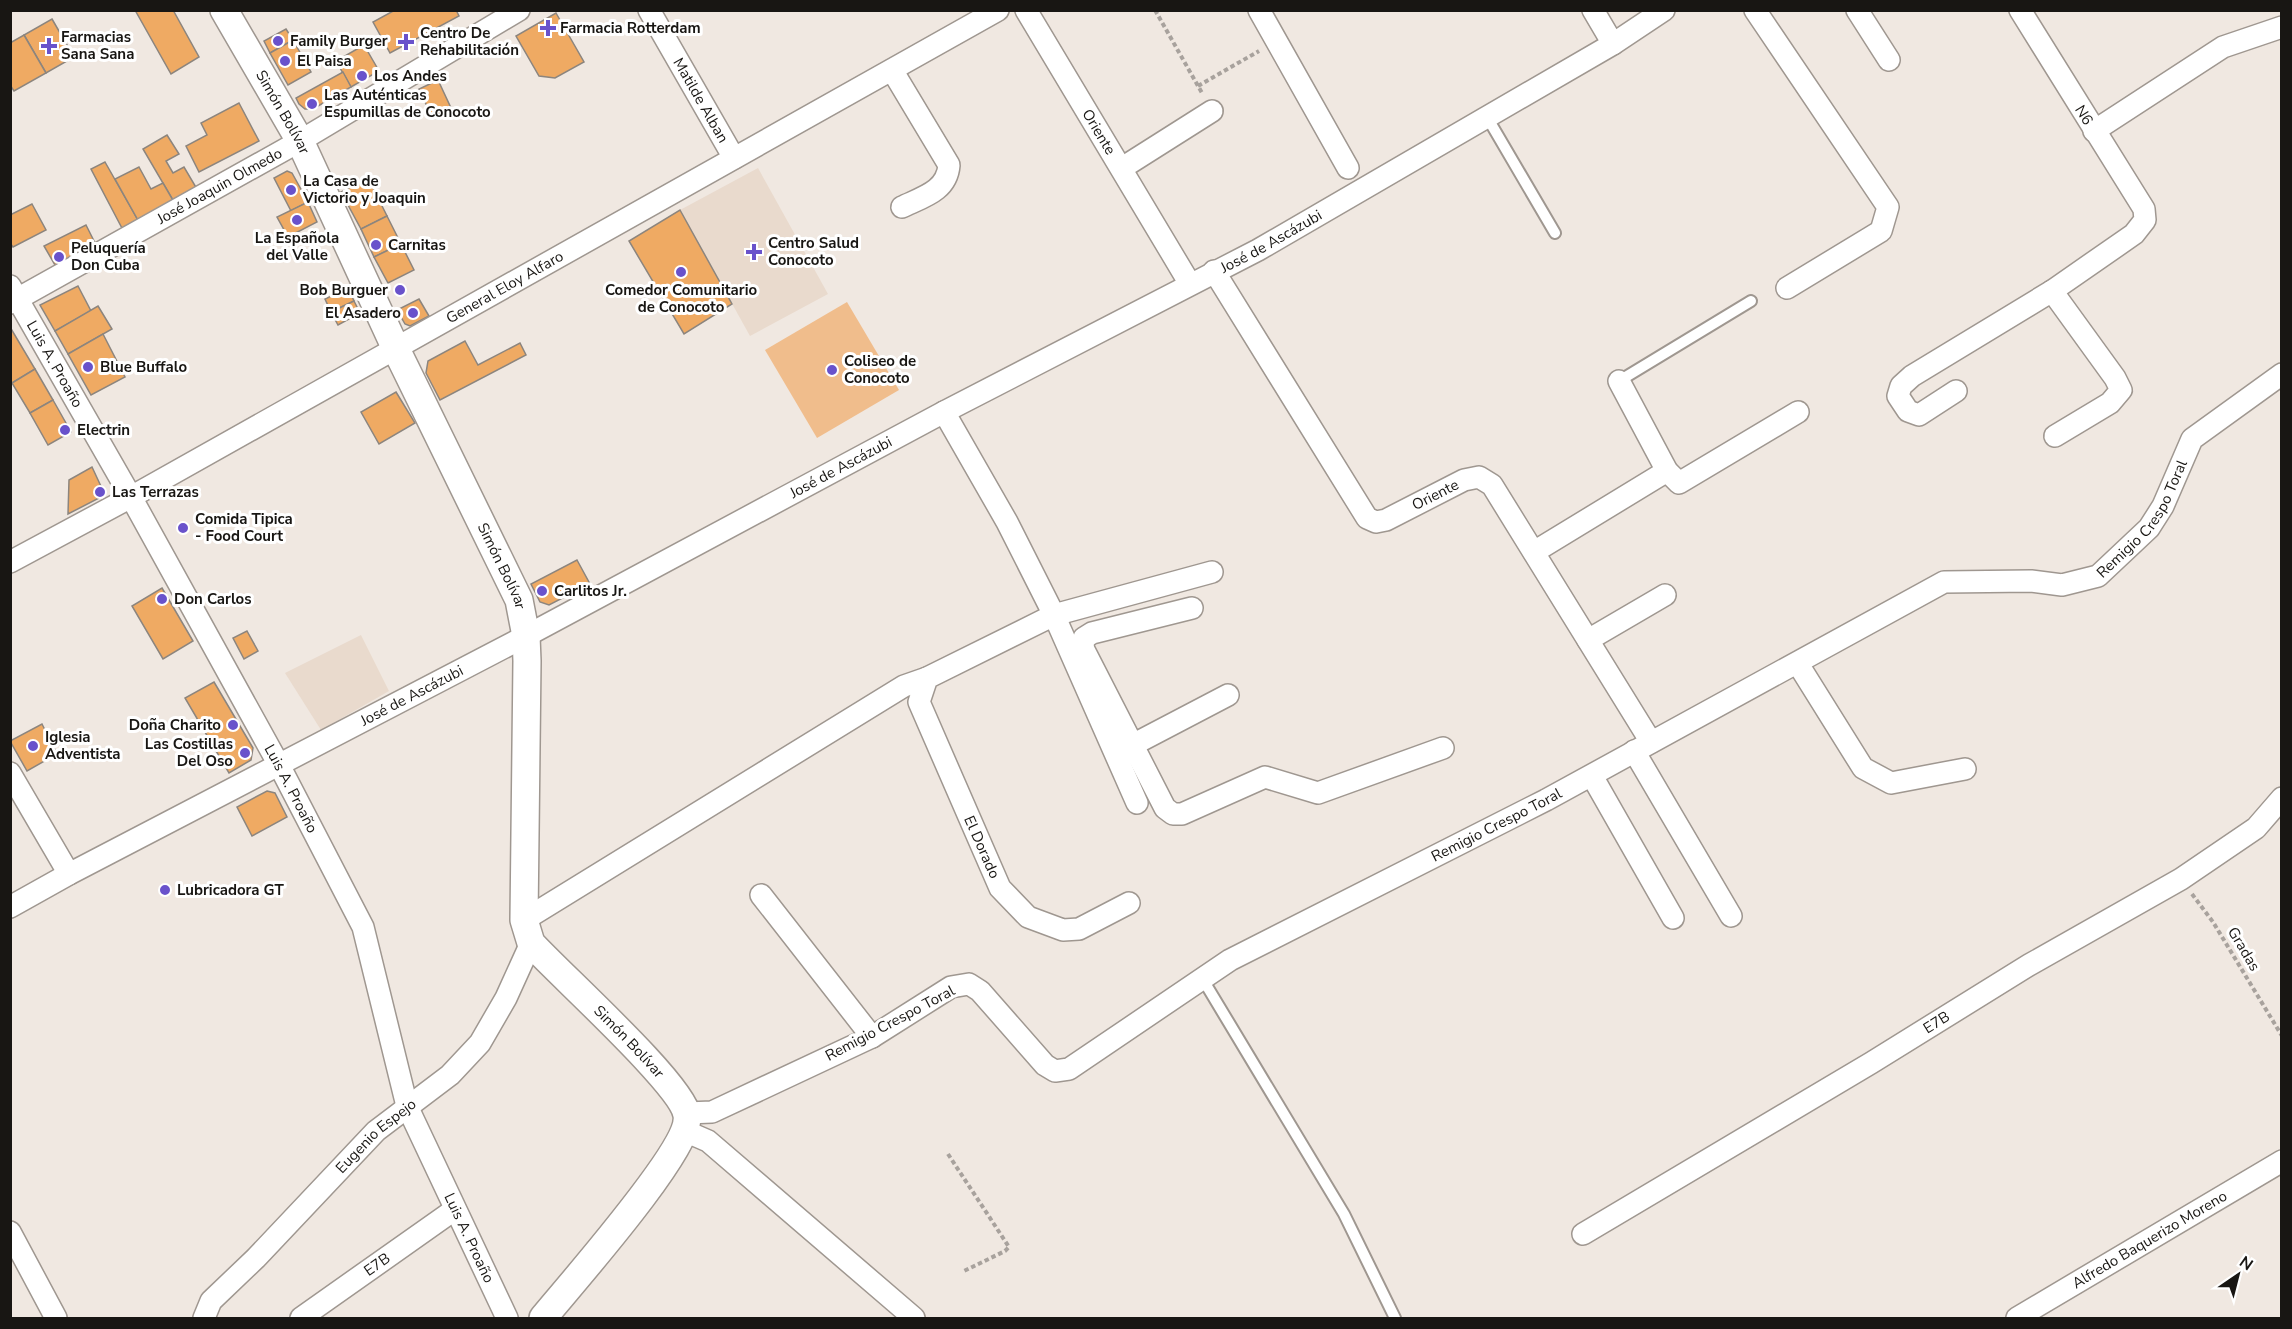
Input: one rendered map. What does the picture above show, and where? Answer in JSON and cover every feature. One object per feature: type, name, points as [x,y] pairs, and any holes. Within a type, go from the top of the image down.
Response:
[{"type":"street","name":"Simón Bolívar","points":[[224,10],[300,141],[396,349],[519,600],[526,636],[527,932],[652,1065],[683,1103],[686,1122]]},
{"type":"street","name":"José Joaquin Olmedo","points":[[13,296],[300,141],[519,10]]},
{"type":"street","name":"Matilde Alban","points":[[649,10],[734,158]]},
{"type":"street","name":"General Eloy Alfaro","points":[[10,562],[396,349],[998,10]]},
{"type":"street","name":"Oriente","points":[[1026,10],[1190,284]]},
{"type":"street","points":[[1259,10],[1348,168]]},
{"type":"street","points":[[1593,10],[1613,44]]},
{"type":"street","name":"José de Ascázubi","points":[[10,907],[526,636],[944,412],[1258,250],[1613,44],[1664,10]]},
{"type":"street","points":[[1755,10],[1888,207],[1881,231],[1787,288]]},
{"type":"street","points":[[1857,10],[1889,60]]},
{"type":"street","name":"N6","points":[[2020,10],[2144,209],[2145,220],[2134,234],[2052,291]]},
{"type":"street","points":[[2094,131],[2223,47],[2282,27]]},
{"type":"street","points":[[892,70],[949,165],[948,176],[941,188],[902,207]]},
{"type":"street","points":[[1122,168],[1212,111]]},
{"type":"street","name":"Oriente","points":[[1214,272],[1367,518],[1381,522],[1464,480],[1479,477],[1488,481],[1498,492],[1588,640],[1731,916]]},
{"type":"street","points":[[1956,391],[1919,415],[1908,411],[1898,396],[1901,386],[1912,376],[2052,291],[2115,378],[2121,390],[2110,403],[2055,436]]},
{"type":"street","name":"Luis A. Proaño","points":[[13,296],[131,497],[279,765],[363,927],[407,1106],[454,1210],[507,1318]]},
{"type":"street","name":"Remigio Crespo Toral","points":[[686,1122],[872,1037],[951,987],[969,984],[980,991],[1045,1065],[1054,1071],[1069,1070],[1230,960],[1592,776],[1642,746],[1944,582],[2031,581],[2062,585],[2098,576],[2149,528],[2163,506],[2192,439],[2282,374]]},
{"type":"street","points":[[1620,381],[1667,471],[1679,483],[1798,412]]},
{"type":"street","points":[[944,412],[1007,522],[1123,749],[1165,808],[1173,814],[1182,814],[1265,777],[1318,794],[1443,747]]},
{"type":"street","points":[[1534,552],[1667,471]]},
{"type":"street","points":[[527,932],[904,686],[927,678],[1054,615],[1212,572]]},
{"type":"street","points":[[1588,640],[1665,596]]},
{"type":"street","points":[[1137,803],[1123,749],[1083,648],[1084,638],[1092,633],[1192,608]]},
{"type":"street","points":[[1798,663],[1863,768],[1891,783],[1965,769]]},
{"type":"street","name":"El Dorado","points":[[927,678],[919,702],[1000,888],[1028,917],[1063,930],[1079,929],[1129,903]]},
{"type":"street","points":[[1123,749],[1228,695]]},
{"type":"street","points":[[10,773],[69,874]]},
{"type":"street","points":[[1592,776],[1673,918]]},
{"type":"street","name":"E7B","points":[[1582,1234],[1871,1063],[2029,965],[2181,879],[2256,828],[2282,798]]},
{"type":"street","points":[[760,895],[872,1037]]},
{"type":"street","name":"Eugenio Espejo","points":[[204,1318],[211,1301],[256,1258],[376,1131],[450,1075],[480,1043],[506,998],[527,932]]},
{"type":"street","points":[[543,1318],[662,1170],[686,1122],[914,1318]]},
{"type":"street","name":"Alfredo Baquerizo Moreno","points":[[2018,1318],[2282,1161]]},
{"type":"street","name":"E7B","points":[[301,1318],[454,1210]]},
{"type":"street","points":[[10,1232],[56,1318]]},
{"type":"lane","points":[[1487,117],[1555,233]]},
{"type":"lane","points":[[1620,381],[1751,301]]},
{"type":"lane","points":[[1202,978],[1344,1214],[1395,1318]]},
{"type":"path","points":[[1155,10],[1212,111]]},
{"type":"path","points":[[1198,86],[1278,41]]},
{"type":"path","name":"Gradas","points":[[2181,879],[2213,922],[2282,1036]]},
{"type":"path","points":[[948,1154],[1009,1247],[962,1272]]},
{"type":"shaded area","name":"Centro Salud Conocoto","points":[[758,168],[828,294],[750,336],[680,210]]},
{"type":"shaded area","name":"Coliseo de Conocoto","points":[[847,302],[899,390],[817,438],[765,350]]},
{"type":"shaded area","points":[[361,635],[389,691],[321,730],[285,673]]},
{"type":"building","points":[[135,10],[173,10],[199,57],[171,74]]},
{"type":"building","points":[[395,10],[456,10],[459,16],[390,53],[373,22]]},
{"type":"building","points":[[556,13],[584,62],[555,78],[539,76],[516,36]]},
{"type":"building","name":"Farmacias Sana Sana","points":[[52,19],[74,57],[46,73],[24,35]]},
{"type":"building","name":"Family Burger","points":[[286,29],[293,40],[270,53],[264,41]]},
{"type":"building","points":[[24,35],[46,73],[14,91],[10,85],[10,43]]},
{"type":"building","points":[[293,40],[311,72],[288,85],[270,53]]},
{"type":"building","points":[[364,45],[379,71],[351,87],[336,61]]},
{"type":"building","points":[[343,72],[351,87],[313,109],[305,109],[299,104],[296,98]]},
{"type":"building","points":[[438,80],[451,108],[432,117],[419,89]]},
{"type":"building","points":[[239,103],[259,141],[199,172],[186,146],[207,135],[201,123]]},
{"type":"building","points":[[167,135],[179,154],[166,161],[173,173],[184,167],[197,189],[174,202],[143,149]]},
{"type":"building","points":[[105,162],[139,222],[124,232],[91,169]]},
{"type":"building","points":[[139,167],[151,189],[163,183],[174,202],[139,222],[115,179]]},
{"type":"building","name":"La Casa de Victorio y Joaquin","points":[[287,171],[292,173],[308,202],[291,211],[274,178]]},
{"type":"building","points":[[368,178],[387,216],[361,229],[341,192]]},
{"type":"building","name":"La Española del Valle","points":[[308,202],[317,222],[288,237],[277,217]]},
{"type":"building","points":[[32,204],[46,230],[13,247],[10,243],[10,215]]},
{"type":"building","name":"Comedor Comunitario de Conocoto","points":[[680,210],[732,304],[684,334],[629,241]]},
{"type":"building","points":[[387,216],[401,244],[374,257],[361,229]]},
{"type":"building","points":[[86,225],[96,245],[55,265],[44,246]]},
{"type":"building","points":[[401,244],[414,270],[388,283],[374,257]]},
{"type":"building","points":[[78,286],[91,311],[55,331],[40,305]]},
{"type":"building","points":[[348,288],[354,301],[331,312],[325,299]]},
{"type":"building","name":"El Asadero","points":[[419,299],[429,316],[410,326],[405,324],[397,310]]},
{"type":"building","points":[[354,301],[360,313],[338,325],[331,312]]},
{"type":"building","points":[[98,306],[112,329],[68,354],[55,331]]},
{"type":"building","points":[[10,327],[35,369],[12,383],[10,381]]},
{"type":"building","points":[[103,334],[125,377],[91,395],[68,354]]},
{"type":"building","points":[[465,341],[478,365],[520,343],[526,355],[440,400],[426,373],[428,361]]},
{"type":"building","points":[[35,369],[53,400],[30,413],[12,383]]},
{"type":"building","points":[[396,392],[415,423],[379,444],[361,412]]},
{"type":"building","points":[[53,400],[71,432],[48,445],[30,413]]},
{"type":"building","points":[[92,467],[105,495],[68,514],[69,480]]},
{"type":"building","points":[[577,560],[590,584],[549,605],[540,602],[531,584]]},
{"type":"building","points":[[162,588],[193,641],[163,659],[132,606]]},
{"type":"building","points":[[247,631],[258,651],[244,659],[233,638]]},
{"type":"building","points":[[214,682],[253,748],[251,760],[229,773],[185,698]]},
{"type":"building","name":"Iglesia Adventista","points":[[42,724],[55,750],[46,755],[48,759],[27,771],[10,741]]},
{"type":"building","points":[[267,791],[275,793],[287,817],[252,836],[237,807]]},
{"type":"place","name":"Farmacia Rotterdam","points":[[548,28]]},
{"type":"place","name":"Family Burger","points":[[278,41]]},
{"type":"place","name":"Centro De Rehabilitación","points":[[406,42]]},
{"type":"place","name":"Farmacias Sana Sana","points":[[49,46]]},
{"type":"place","name":"El Paisa","points":[[285,61]]},
{"type":"place","name":"Los Andes","points":[[362,76]]},
{"type":"place","name":"Las Auténticas Espumillas de Conocoto","points":[[312,104]]},
{"type":"place","name":"La Casa de Victorio y Joaquin","points":[[291,190]]},
{"type":"place","name":"La Española del Valle","points":[[297,220]]},
{"type":"place","name":"Carnitas","points":[[376,245]]},
{"type":"place","name":"Centro Salud Conocoto","points":[[754,252]]},
{"type":"place","name":"Peluquería Don Cuba","points":[[59,257]]},
{"type":"place","name":"Comedor Comunitario de Conocoto","points":[[681,272]]},
{"type":"place","name":"Bob Burguer","points":[[400,290]]},
{"type":"place","name":"El Asadero","points":[[413,313]]},
{"type":"place","name":"Blue Buffalo","points":[[88,367]]},
{"type":"place","name":"Coliseo de Conocoto","points":[[832,370]]},
{"type":"place","name":"Electrin","points":[[65,430]]},
{"type":"place","name":"Las Terrazas","points":[[100,492]]},
{"type":"place","name":"Comida Tipica - Food Court","points":[[183,528]]},
{"type":"place","name":"Carlitos Jr.","points":[[542,591]]},
{"type":"place","name":"Don Carlos","points":[[162,599]]},
{"type":"place","name":"Doña Charito","points":[[233,725]]},
{"type":"place","name":"Iglesia Adventista","points":[[33,746]]},
{"type":"place","name":"Las Costillas Del Oso","points":[[245,753]]},
{"type":"place","name":"Lubricadora GT","points":[[165,890]]}]
